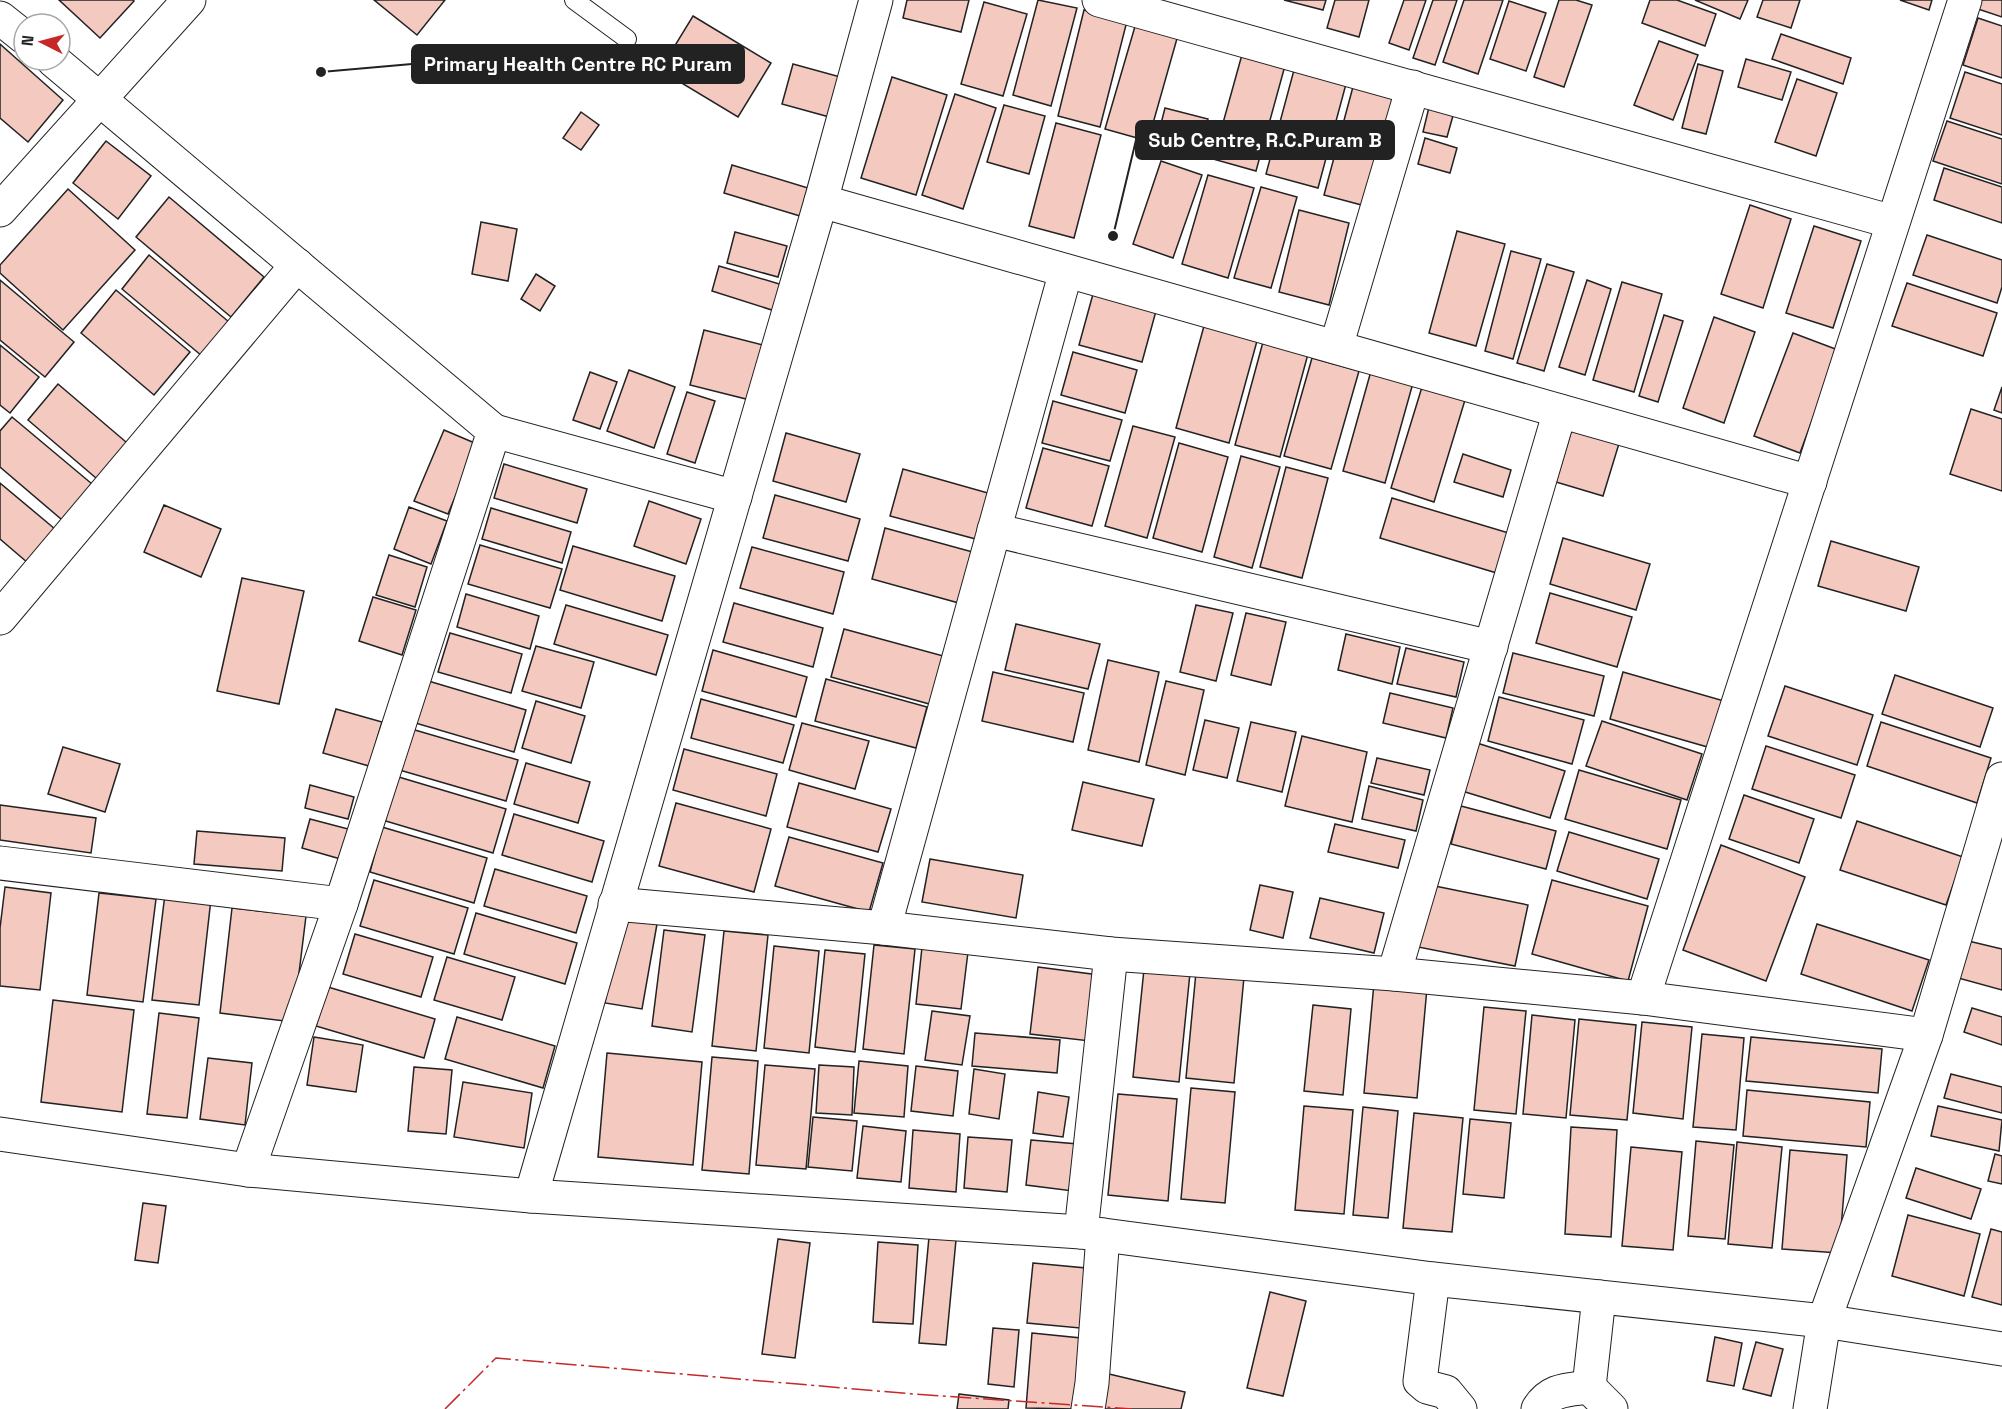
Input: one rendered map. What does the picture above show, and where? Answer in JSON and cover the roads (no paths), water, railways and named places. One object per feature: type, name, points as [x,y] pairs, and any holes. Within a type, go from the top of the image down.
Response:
[{"type":"street","points":[[0,210],[189,0]]},
{"type":"street","points":[[531,1196],[821,201],[876,0]]},
{"type":"street","points":[[1099,0],[1148,7],[1413,87],[1893,222]]},
{"type":"street","points":[[1643,998],[1965,0]]},
{"type":"street","points":[[0,18],[12,28]]},
{"type":"street","points":[[68,72],[494,431],[735,497]]},
{"type":"street","points":[[1336,347],[1413,87]]},
{"type":"street","points":[[821,201],[1809,482]]},
{"type":"street","points":[[0,618],[297,265]]},
{"type":"street","points":[[884,928],[1066,271]]},
{"type":"street","points":[[1394,974],[1560,411]]},
{"type":"street","points":[[248,1170],[341,904],[494,431]]},
{"type":"street","points":[[994,530],[1491,647]]},
{"type":"street","points":[[1810,1409],[1824,1321],[1926,1035],[2002,779]]},
{"type":"street","points":[[0,863],[341,904]]},
{"type":"street","points":[[615,904],[884,928],[1111,954],[1394,974],[1643,998],[1926,1035]]},
{"type":"street","points":[[1088,1409],[1092,1383],[1092,1234],[1111,954]]},
{"type":"street","points":[[0,1134],[248,1170],[531,1196],[1092,1234],[1433,1279],[1824,1321],[2002,1349]]},
{"type":"street","points":[[1433,1279],[1420,1381],[1427,1387],[1446,1392],[1460,1409]]},
{"type":"street","points":[[1538,1409],[1543,1401],[1555,1391],[1600,1398],[1599,1297]]},
{"type":"lane","points":[[574,0],[627,39]]},
{"type":"place","name":"Primary Health Centre RC Puram","points":[[321,72]]},
{"type":"place","name":"Sub Centre, R.C.Puram B","points":[[1113,236]]}]
